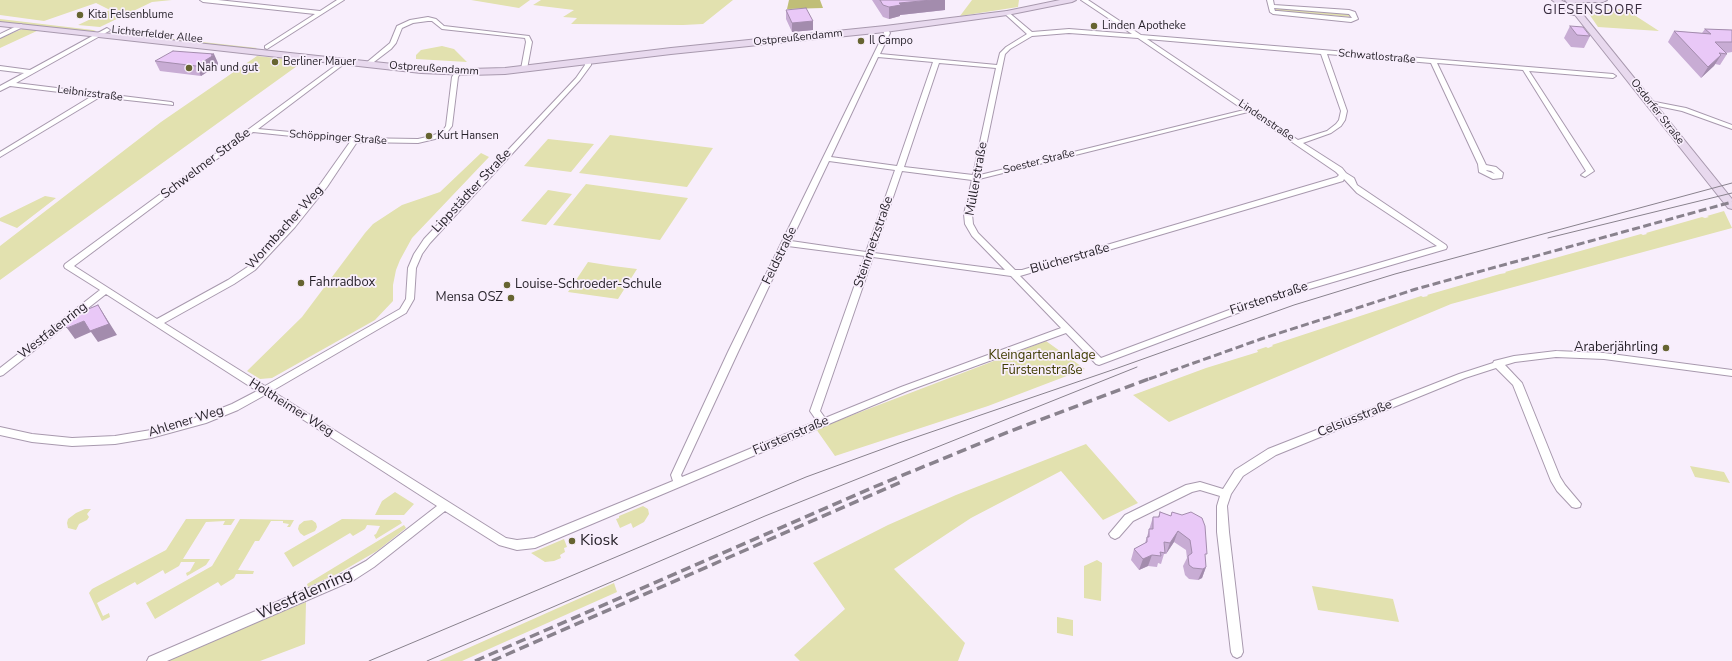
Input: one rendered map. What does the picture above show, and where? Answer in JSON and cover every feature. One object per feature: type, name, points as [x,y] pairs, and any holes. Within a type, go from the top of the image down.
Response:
[{"type":"main road","name":"Ostpreußendamm","points":[[312,56],[368,64],[458,72],[524,69],[736,44],[885,29],[1007,13],[1072,0]]},
{"type":"main road","name":"Osdorfer Straße","points":[[1557,0],[1582,19]]},
{"type":"main road","name":"Osdorfer Straße","points":[[1570,0],[1582,19],[1732,206]]},
{"type":"main road","points":[[1570,0],[1603,0]]},
{"type":"main road","name":"Lichterfelder Allee","points":[[0,18],[312,56]]},
{"type":"main road","name":"Lichterfelder Allee","points":[[0,24],[264,50]]},
{"type":"street","points":[[203,0],[321,13]]},
{"type":"street","points":[[264,50],[341,0]]},
{"type":"street","name":"Lindenstraße","points":[[1084,0],[1339,170],[1343,175],[1350,178],[1354,186],[1360,191],[1443,246]]},
{"type":"street","points":[[1270,3],[1349,12],[1353,13],[1355,18],[1351,20],[1278,13],[1273,12],[1270,3]]},
{"type":"street","points":[[1007,13],[1031,34]]},
{"type":"street","name":"Ostpreußendamm","points":[[368,64],[389,48],[393,43],[399,27],[412,22],[428,19],[434,20],[442,27],[517,34],[527,37],[529,42],[524,69]]},
{"type":"street","points":[[0,36],[21,26]]},
{"type":"street","name":"Feldstraße","points":[[679,482],[676,475],[887,33],[885,29]]},
{"type":"street","points":[[0,88],[107,30]]},
{"type":"street","name":"Müllerstraße","points":[[1099,362],[971,228],[968,214],[1002,54],[1004,51],[1031,34],[1069,31],[1141,37]]},
{"type":"street","name":"Schwatlostraße","points":[[1141,37],[1613,76]]},
{"type":"street","points":[[1298,142],[1329,132],[1339,125],[1342,120],[1344,111],[1324,52]]},
{"type":"street","points":[[876,55],[1000,67]]},
{"type":"street","name":"Schwelmer Straße","points":[[68,266],[345,61]]},
{"type":"street","name":"Lippstädter Straße","points":[[375,328],[403,311],[408,305],[410,299],[412,268],[418,254],[434,232],[578,79],[588,65],[588,61]]},
{"type":"street","name":"Steinmetzstraße","points":[[823,422],[815,411],[938,61]]},
{"type":"street","points":[[1433,61],[1483,167]]},
{"type":"street","points":[[0,68],[30,72]]},
{"type":"street","points":[[1525,69],[1590,171],[1585,175]]},
{"type":"street","name":"Schöppinger Straße","points":[[252,130],[355,140],[425,140],[440,135],[448,129],[455,77],[458,72]]},
{"type":"street","name":"Leibnizstraße","points":[[9,84],[171,104]]},
{"type":"street","points":[[0,155],[99,95]]},
{"type":"street","points":[[1650,103],[1681,108],[1732,127]]},
{"type":"street","name":"Soester Straße","points":[[826,159],[976,178],[1250,110]]},
{"type":"street","name":"Wormbacher Weg","points":[[158,322],[231,282],[252,268],[292,225],[324,185],[355,140]]},
{"type":"street","name":"Blücherstraße","points":[[786,243],[1014,274],[1029,271],[1340,179],[1343,175]]},
{"type":"street","name":"Fürstenstraße","points":[[1099,362],[1248,306],[1443,246]]},
{"type":"street","name":"Holtheimer Weg","points":[[68,266],[158,322],[227,369],[265,391],[497,539],[517,545]]},
{"type":"street","name":"Westfalenring","points":[[0,373],[106,290]]},
{"type":"street","name":"Ahlener Weg","points":[[0,431],[32,438],[72,442],[115,440],[151,434],[202,420],[235,407],[375,328]]},
{"type":"street","name":"Fürstenstraße","points":[[517,545],[535,543],[904,389],[1067,329]]},
{"type":"street","name":"Celsiusstraße","points":[[1237,652],[1223,532],[1222,506],[1226,494],[1239,473],[1272,452],[1497,363],[1535,355],[1581,354],[1610,356],[1732,373]]},
{"type":"street","points":[[1497,363],[1517,383],[1555,478],[1576,504]]},
{"type":"street","points":[[1115,534],[1129,518],[1190,488],[1200,486],[1226,494]]},
{"type":"street","name":"Westfalenring","points":[[153,661],[350,576],[382,555],[444,506]]},
{"type":"green space","points":[[0,0],[172,0],[152,2],[100,27],[78,25],[110,10],[96,3],[44,21],[0,15]]},
{"type":"green space","points":[[471,0],[530,0],[519,8]]},
{"type":"green space","points":[[541,0],[733,0],[703,24],[683,25],[571,24],[577,18],[563,17],[574,10],[533,5]]},
{"type":"green space","points":[[972,0],[1019,0],[1018,7],[960,16]]},
{"type":"green space","points":[[1275,8],[1347,13],[1352,17],[1276,11]]},
{"type":"green space","points":[[1625,9],[1659,31],[1598,27],[1587,11]]},
{"type":"green space","points":[[0,19],[96,31],[93,32],[0,22]]},
{"type":"green space","points":[[25,28],[39,30],[0,48],[0,38]]},
{"type":"green space","points":[[111,32],[257,48],[254,50],[108,34]]},
{"type":"green space","points":[[442,46],[454,49],[467,62],[416,59],[416,55],[421,50]]},
{"type":"green space","points":[[257,56],[304,61],[0,280],[0,246],[161,122]]},
{"type":"green space","points":[[610,135],[713,148],[687,187],[579,173]]},
{"type":"green space","points":[[548,139],[594,144],[571,172],[524,166]]},
{"type":"green space","points":[[481,153],[489,157],[412,238],[396,270],[393,285],[393,301],[375,320],[272,378],[260,379],[247,371],[302,317],[373,224],[402,205],[440,192]]},
{"type":"green space","points":[[586,184],[688,198],[660,240],[553,225]]},
{"type":"green space","points":[[548,190],[572,194],[546,225],[521,221]]},
{"type":"green space","points":[[45,196],[56,198],[17,228],[0,221],[0,218]]},
{"type":"green space","points":[[1724,211],[1732,228],[1451,304],[1169,422],[1133,395],[1206,368],[1258,352],[1257,350],[1266,347],[1268,348],[1273,346],[1272,345],[1421,296],[1428,296],[1427,295],[1506,273],[1505,272],[1641,234],[1647,234],[1646,233],[1702,217],[1709,217],[1707,216]]},
{"type":"green space","points":[[588,262],[637,269],[618,299],[568,292]]},
{"type":"green space","name":"Kleingartenanlage Fürstenstraße","points":[[1046,341],[1085,369],[988,406],[835,456],[816,429]]},
{"type":"green space","points":[[1086,444],[1138,503],[1103,520],[1061,471],[971,518],[894,569],[965,643],[958,661],[800,661],[794,655],[845,609],[813,563],[888,525],[956,495]]},
{"type":"green space","points":[[1690,466],[1724,472],[1730,483],[1695,477]]},
{"type":"green space","points":[[395,492],[414,504],[404,515],[375,515],[382,501]]},
{"type":"green space","points":[[643,506],[648,509],[649,514],[644,522],[633,528],[631,523],[620,528],[616,519],[619,518],[619,516]]},
{"type":"green space","points":[[85,509],[91,509],[87,514],[89,517],[87,520],[79,524],[76,530],[68,528],[68,519]]},
{"type":"green space","points":[[186,519],[235,519],[231,525],[223,525],[225,521],[206,522],[183,559],[210,559],[206,565],[187,576],[186,573],[190,571],[195,562],[181,562],[179,566],[165,574],[163,570],[137,585],[135,582],[97,603],[103,616],[109,613],[110,617],[102,621],[89,593],[92,589],[166,550]]},
{"type":"green space","points":[[240,519],[294,520],[290,527],[287,527],[289,524],[283,523],[283,521],[271,521],[259,541],[255,541],[238,570],[254,571],[253,574],[236,574],[234,578],[221,586],[218,582],[155,619],[146,603],[212,566]]},
{"type":"green space","points":[[342,519],[400,520],[402,523],[376,539],[374,535],[380,526],[367,525],[365,529],[353,536],[350,533],[293,567],[284,553]]},
{"type":"green space","points":[[312,520],[316,523],[317,527],[315,531],[304,536],[298,529],[299,525],[304,521]]},
{"type":"green space","points":[[404,525],[406,528],[377,551],[339,573],[308,587],[307,584]]},
{"type":"green space","points":[[564,539],[567,547],[564,548],[565,552],[560,555],[561,558],[554,561],[545,562],[531,553]]},
{"type":"green space","points":[[1097,560],[1102,563],[1101,601],[1084,598],[1084,566]]},
{"type":"green space","points":[[614,583],[617,592],[462,661],[439,661]]},
{"type":"green space","points":[[1312,586],[1393,599],[1399,622],[1318,610]]},
{"type":"green space","points":[[306,602],[305,644],[260,661],[163,661]]},
{"type":"green space","points":[[1057,617],[1073,620],[1073,636],[1057,633]]},
{"type":"shaded area","points":[[789,0],[820,0],[823,8],[787,9]]},
{"type":"building","points":[[880,0],[932,0],[899,3],[901,5],[889,7],[883,5]]},
{"type":"building","points":[[806,8],[813,21],[792,23],[786,10]]},
{"type":"building","points":[[1570,26],[1583,27],[1590,36],[1577,35]]},
{"type":"building","points":[[1705,29],[1732,30],[1732,42],[1715,42],[1727,54],[1719,53],[1721,55],[1708,67],[1674,31],[1711,34]]},
{"type":"building","points":[[173,51],[214,55],[196,66],[155,61]]},
{"type":"building","points":[[98,305],[109,324],[90,331],[84,321],[67,328],[62,320]]},
{"type":"building","points":[[1160,512],[1171,516],[1172,512],[1182,515],[1191,512],[1202,518],[1205,526],[1207,554],[1205,554],[1206,567],[1203,569],[1193,568],[1189,565],[1188,556],[1192,553],[1190,540],[1178,531],[1170,543],[1164,542],[1165,553],[1160,552],[1161,556],[1152,555],[1143,559],[1134,549],[1147,542],[1147,537],[1149,537],[1149,529],[1153,529],[1153,517],[1159,517]]},
{"type":"tram line","points":[[369,661],[806,477],[899,443],[1115,369],[1294,305],[1395,274],[1732,183]]},
{"type":"tram line","points":[[1548,238],[1732,193]]},
{"type":"tram line","points":[[427,661],[765,516],[1137,367]]},
{"type":"railway","points":[[1149,379],[1261,339],[1416,289],[1732,202]]},
{"type":"railway","points":[[475,661],[874,487],[1008,432],[1151,378]]},
{"type":"railway","points":[[492,661],[901,482]]},
{"type":"place","name":"Kita Felsenblume","points":[[80,15]]},
{"type":"place","name":"Linden Apotheke","points":[[1094,26]]},
{"type":"place","name":"Il Campo","points":[[861,41]]},
{"type":"place","name":"Berliner Mauer","points":[[275,62]]},
{"type":"place","name":"Nah und gut","points":[[189,68]]},
{"type":"place","name":"Kurt Hansen","points":[[429,136]]},
{"type":"place","name":"Fahrradbox","points":[[301,283]]},
{"type":"place","name":"Louise-Schroeder-Schule","points":[[507,285]]},
{"type":"place","name":"Mensa OSZ","points":[[511,298]]},
{"type":"place","name":"Araberjährling","points":[[1666,348]]},
{"type":"place","name":"Kiosk","points":[[572,541]]},
{"type":"district","name":"GIESENSDORF","points":[[1593,11]]}]
